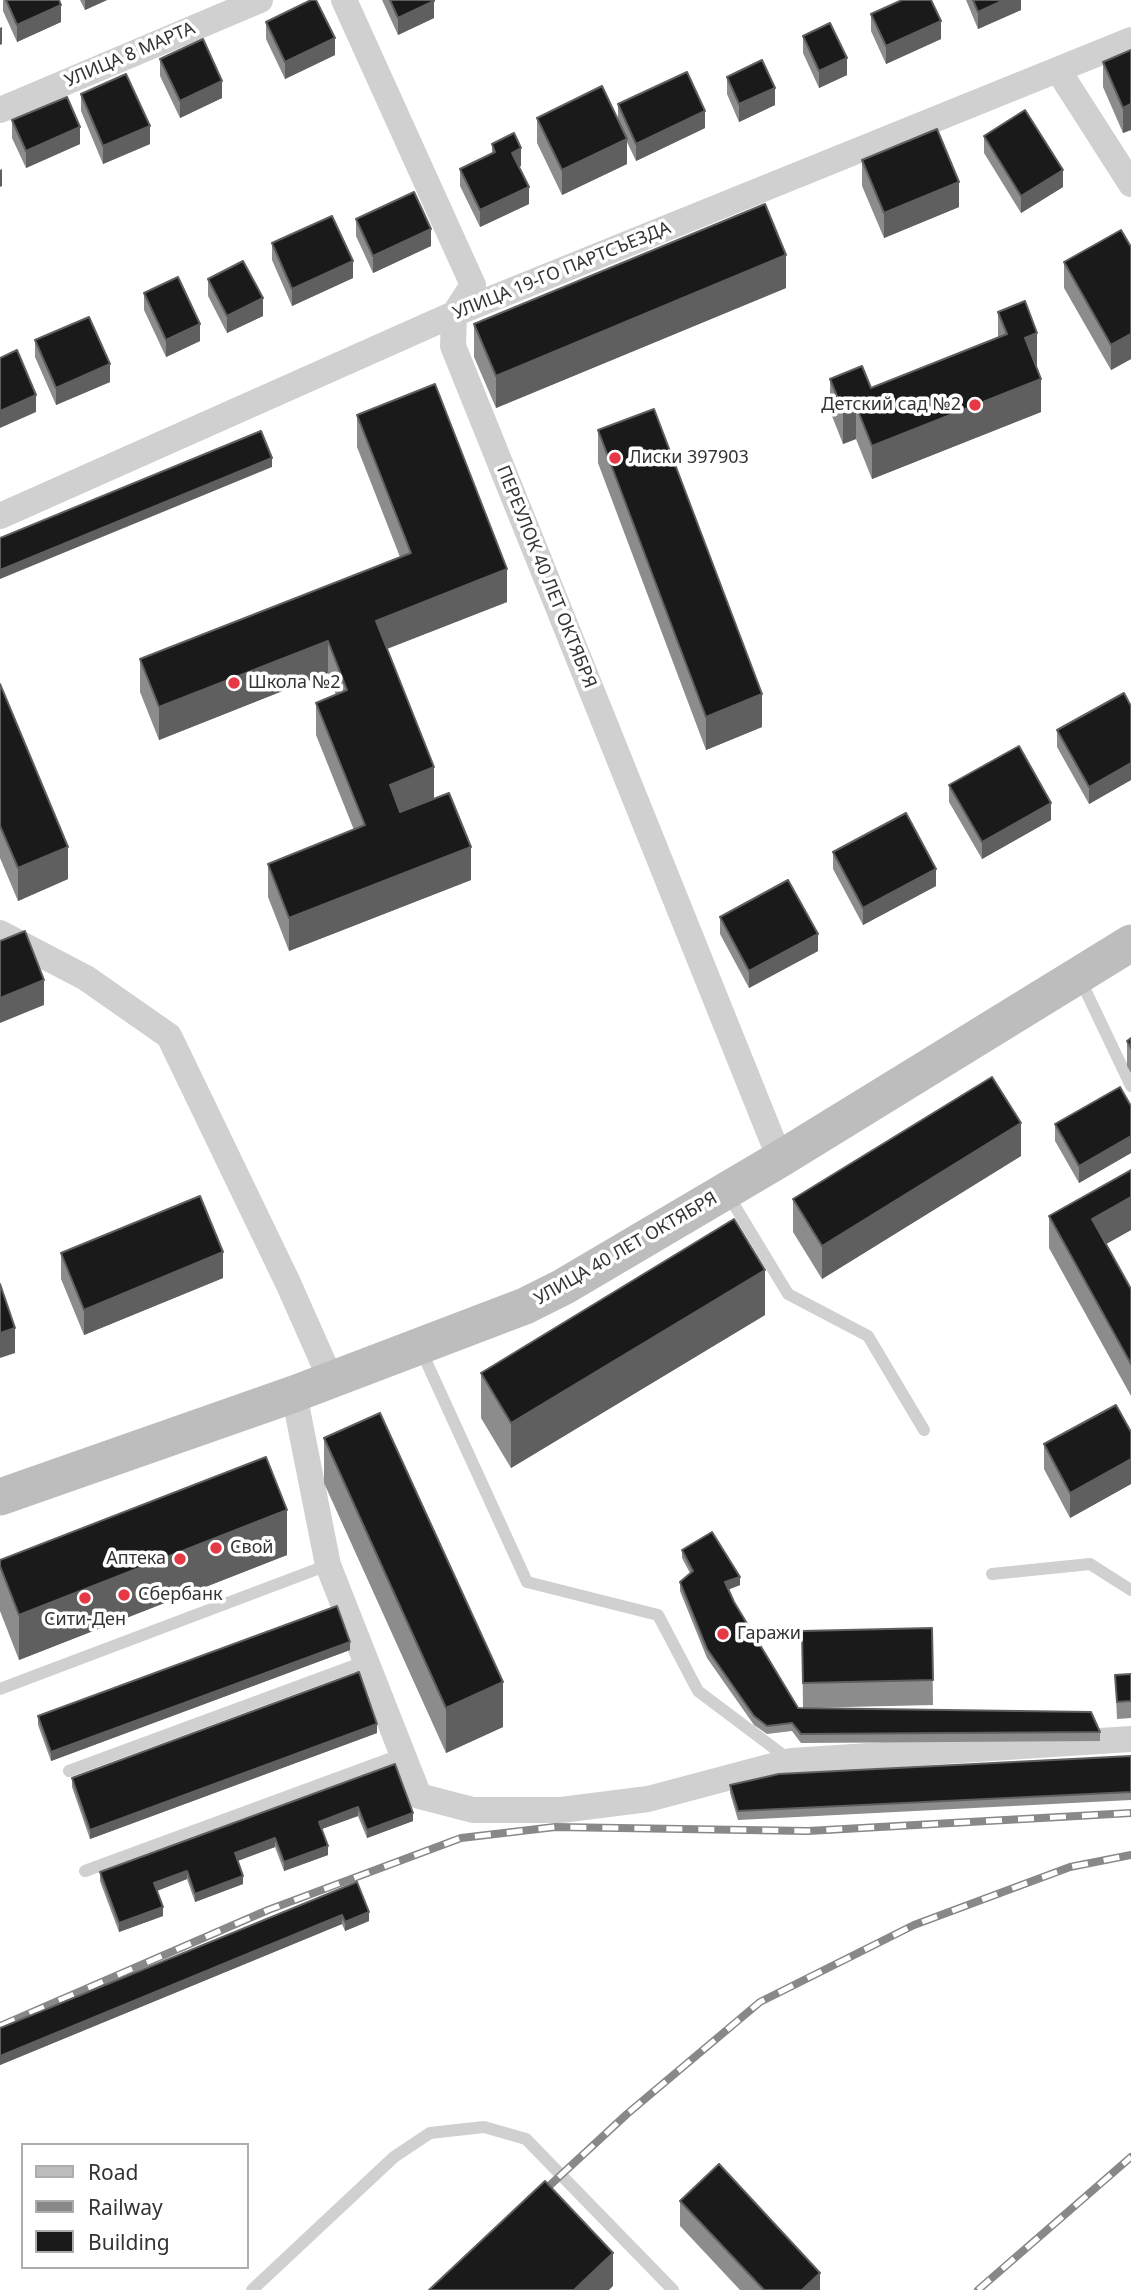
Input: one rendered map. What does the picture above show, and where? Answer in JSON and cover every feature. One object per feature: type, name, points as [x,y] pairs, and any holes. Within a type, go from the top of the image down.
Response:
[{"type":"main road","name":"УЛИЦА 40 ЛЕТ ОКТЯБРЯ","points":[[0,1497],[294,1394],[525,1306],[563,1287],[780,1159],[1131,943]]},
{"type":"street","name":"УЛИЦА 8 МАРТА","points":[[0,110],[260,0]]},
{"type":"street","points":[[344,0],[473,285],[454,314]]},
{"type":"street","name":"УЛИЦА 19-ГО ПАРТСЪЕЗДА","points":[[0,516],[454,314],[1131,40]]},
{"type":"street","points":[[1058,70],[1131,184]]},
{"type":"street","name":"ПЕРЕУЛОК 40 ЛЕТ ОКТЯБРЯ","points":[[454,314],[453,346],[780,1159]]},
{"type":"street","points":[[0,935],[86,978],[169,1037],[331,1380]]},
{"type":"street","points":[[294,1394],[328,1565],[419,1796],[473,1810],[561,1810],[649,1799],[791,1761],[1131,1739]]},
{"type":"lane","points":[[1078,976],[1131,1086]]},
{"type":"lane","points":[[726,1191],[788,1294],[868,1336],[925,1430]]},
{"type":"lane","points":[[419,1346],[527,1582],[658,1615],[698,1691],[791,1761]]},
{"type":"lane","points":[[992,1574],[1090,1564],[1131,1590]]},
{"type":"lane","points":[[0,1689],[328,1565]]},
{"type":"lane","points":[[68,1771],[367,1661]]},
{"type":"lane","points":[[85,1871],[403,1754]]},
{"type":"lane","points":[[252,2290],[394,2157],[430,2133],[484,2127],[526,2139],[673,2290]]},
{"type":"building","points":[[6,0],[59,0],[61,5],[17,25]]},
{"type":"building","points":[[316,0],[335,38],[285,62],[266,22]]},
{"type":"building","points":[[390,0],[434,0],[434,1],[398,18]]},
{"type":"building","points":[[902,0],[931,0],[941,21],[886,46],[871,14]]},
{"type":"building","points":[[973,0],[1004,0],[978,12]]},
{"type":"building","points":[[830,23],[847,58],[819,71],[803,36]]},
{"type":"building","points":[[203,39],[222,81],[180,101],[160,59]]},
{"type":"building","points":[[1131,50],[1131,104],[1123,108],[1103,62]]},
{"type":"building","points":[[762,60],[775,88],[739,104],[727,77]]},
{"type":"building","points":[[687,72],[705,111],[636,144],[618,104]]},
{"type":"building","points":[[126,74],[150,126],[103,146],[81,94]]},
{"type":"building","points":[[602,86],[627,139],[562,170],[537,118]]},
{"type":"building","points":[[67,97],[80,127],[26,151],[12,120]]},
{"type":"building","points":[[1025,110],[1063,170],[1021,196],[984,136]]},
{"type":"building","points":[[937,129],[959,182],[884,213],[862,160]]},
{"type":"building","points":[[514,133],[521,148],[512,153],[529,187],[480,210],[460,169],[495,152],[492,144]]},
{"type":"building","points":[[414,192],[431,229],[373,256],[356,219]]},
{"type":"building","points":[[765,204],[786,255],[496,376],[474,324]]},
{"type":"building","points":[[332,216],[353,261],[292,289],[272,243]]},
{"type":"building","points":[[1121,230],[1131,247],[1131,334],[1111,345],[1064,262]]},
{"type":"building","points":[[243,261],[263,298],[227,316],[208,279]]},
{"type":"building","points":[[178,277],[200,324],[166,340],[144,293]]},
{"type":"building","points":[[1025,301],[1037,333],[1025,338],[1041,379],[872,446],[856,406],[843,411],[830,379],[862,366],[871,388],[1007,334],[998,312]]},
{"type":"building","points":[[89,317],[110,364],[56,388],[35,340]]},
{"type":"building","points":[[17,350],[36,395],[0,411],[0,358]]},
{"type":"building","name":"Школа №2","points":[[435,384],[507,569],[376,621],[434,767],[390,785],[400,812],[449,793],[471,847],[289,918],[268,864],[365,825],[316,703],[347,690],[328,641],[159,707],[140,659],[411,553],[357,415]]},
{"type":"building","points":[[654,409],[762,694],[706,717],[598,430]]},
{"type":"building","points":[[261,431],[272,458],[0,570],[0,538]]},
{"type":"building","points":[[0,684],[68,847],[18,868],[0,826]]},
{"type":"building","points":[[1124,693],[1131,706],[1131,763],[1089,787],[1057,730]]},
{"type":"building","points":[[1019,746],[1051,803],[982,842],[949,785]]},
{"type":"building","points":[[906,813],[936,869],[863,908],[833,852]]},
{"type":"building","points":[[788,880],[818,934],[749,971],[720,917]]},
{"type":"building","points":[[25,931],[44,980],[0,998],[0,941]]},
{"type":"building","points":[[992,1077],[1021,1123],[822,1246],[793,1199]]},
{"type":"building","points":[[1120,1087],[1131,1106],[1131,1136],[1079,1166],[1055,1124]]},
{"type":"building","points":[[1131,1170],[1131,1197],[1092,1219],[1131,1289],[1131,1364],[1049,1216]]},
{"type":"building","points":[[200,1196],[223,1252],[84,1310],[61,1253]]},
{"type":"building","points":[[734,1219],[765,1270],[511,1423],[481,1373]]},
{"type":"building","points":[[0,1284],[15,1328],[0,1333]]},
{"type":"building","points":[[1116,1405],[1131,1432],[1131,1459],[1070,1493],[1044,1444]]},
{"type":"building","points":[[380,1413],[503,1682],[446,1708],[324,1438]]},
{"type":"building","points":[[266,1457],[287,1510],[19,1615],[0,1560]]},
{"type":"building","name":"Гаражи","points":[[712,1532],[740,1577],[725,1582],[734,1602],[798,1708],[1091,1712],[1100,1732],[801,1734],[792,1723],[767,1726],[754,1716],[707,1649],[680,1582],[693,1571],[682,1550]]},
{"type":"building","points":[[337,1606],[350,1642],[51,1752],[38,1716]]},
{"type":"building","points":[[932,1628],[933,1680],[803,1683],[802,1631]]},
{"type":"building","points":[[359,1672],[377,1724],[90,1830],[72,1778]]},
{"type":"building","points":[[1131,1674],[1131,1701],[1117,1702],[1115,1675]]},
{"type":"building","points":[[1131,1756],[1131,1792],[738,1811],[730,1785],[779,1774]]},
{"type":"building","points":[[395,1764],[413,1813],[367,1830],[358,1807],[319,1822],[328,1846],[284,1862],[275,1838],[235,1853],[243,1876],[195,1894],[187,1871],[154,1883],[163,1907],[119,1923],[100,1872]]},
{"type":"building","points":[[357,1882],[369,1912],[345,1922],[342,1915],[0,2056],[0,2028]]},
{"type":"building","points":[[719,2164],[820,2273],[802,2290],[764,2290],[680,2201]]},
{"type":"building","points":[[545,2181],[613,2253],[574,2290],[429,2290]]},
{"type":"railway","points":[[0,2026],[268,1910],[461,1838],[555,1827],[808,1831],[1131,1813]]},
{"type":"railway","points":[[535,2199],[627,2114],[760,2002],[914,1925],[1070,1867],[1131,1855]]},
{"type":"railway","points":[[978,2290],[1131,2157]]},
{"type":"place","name":"Детский сад №2","points":[[975,405]]},
{"type":"place","name":"Лиски 397903","points":[[615,458]]},
{"type":"place","name":"Школа №2","points":[[234,683]]},
{"type":"place","name":"Свой","points":[[216,1548]]},
{"type":"place","name":"Аптека","points":[[180,1559]]},
{"type":"place","name":"Сбербанк","points":[[124,1595]]},
{"type":"place","name":"Сити-Ден","points":[[85,1598]]},
{"type":"place","name":"Гаражи","points":[[723,1634]]}]
